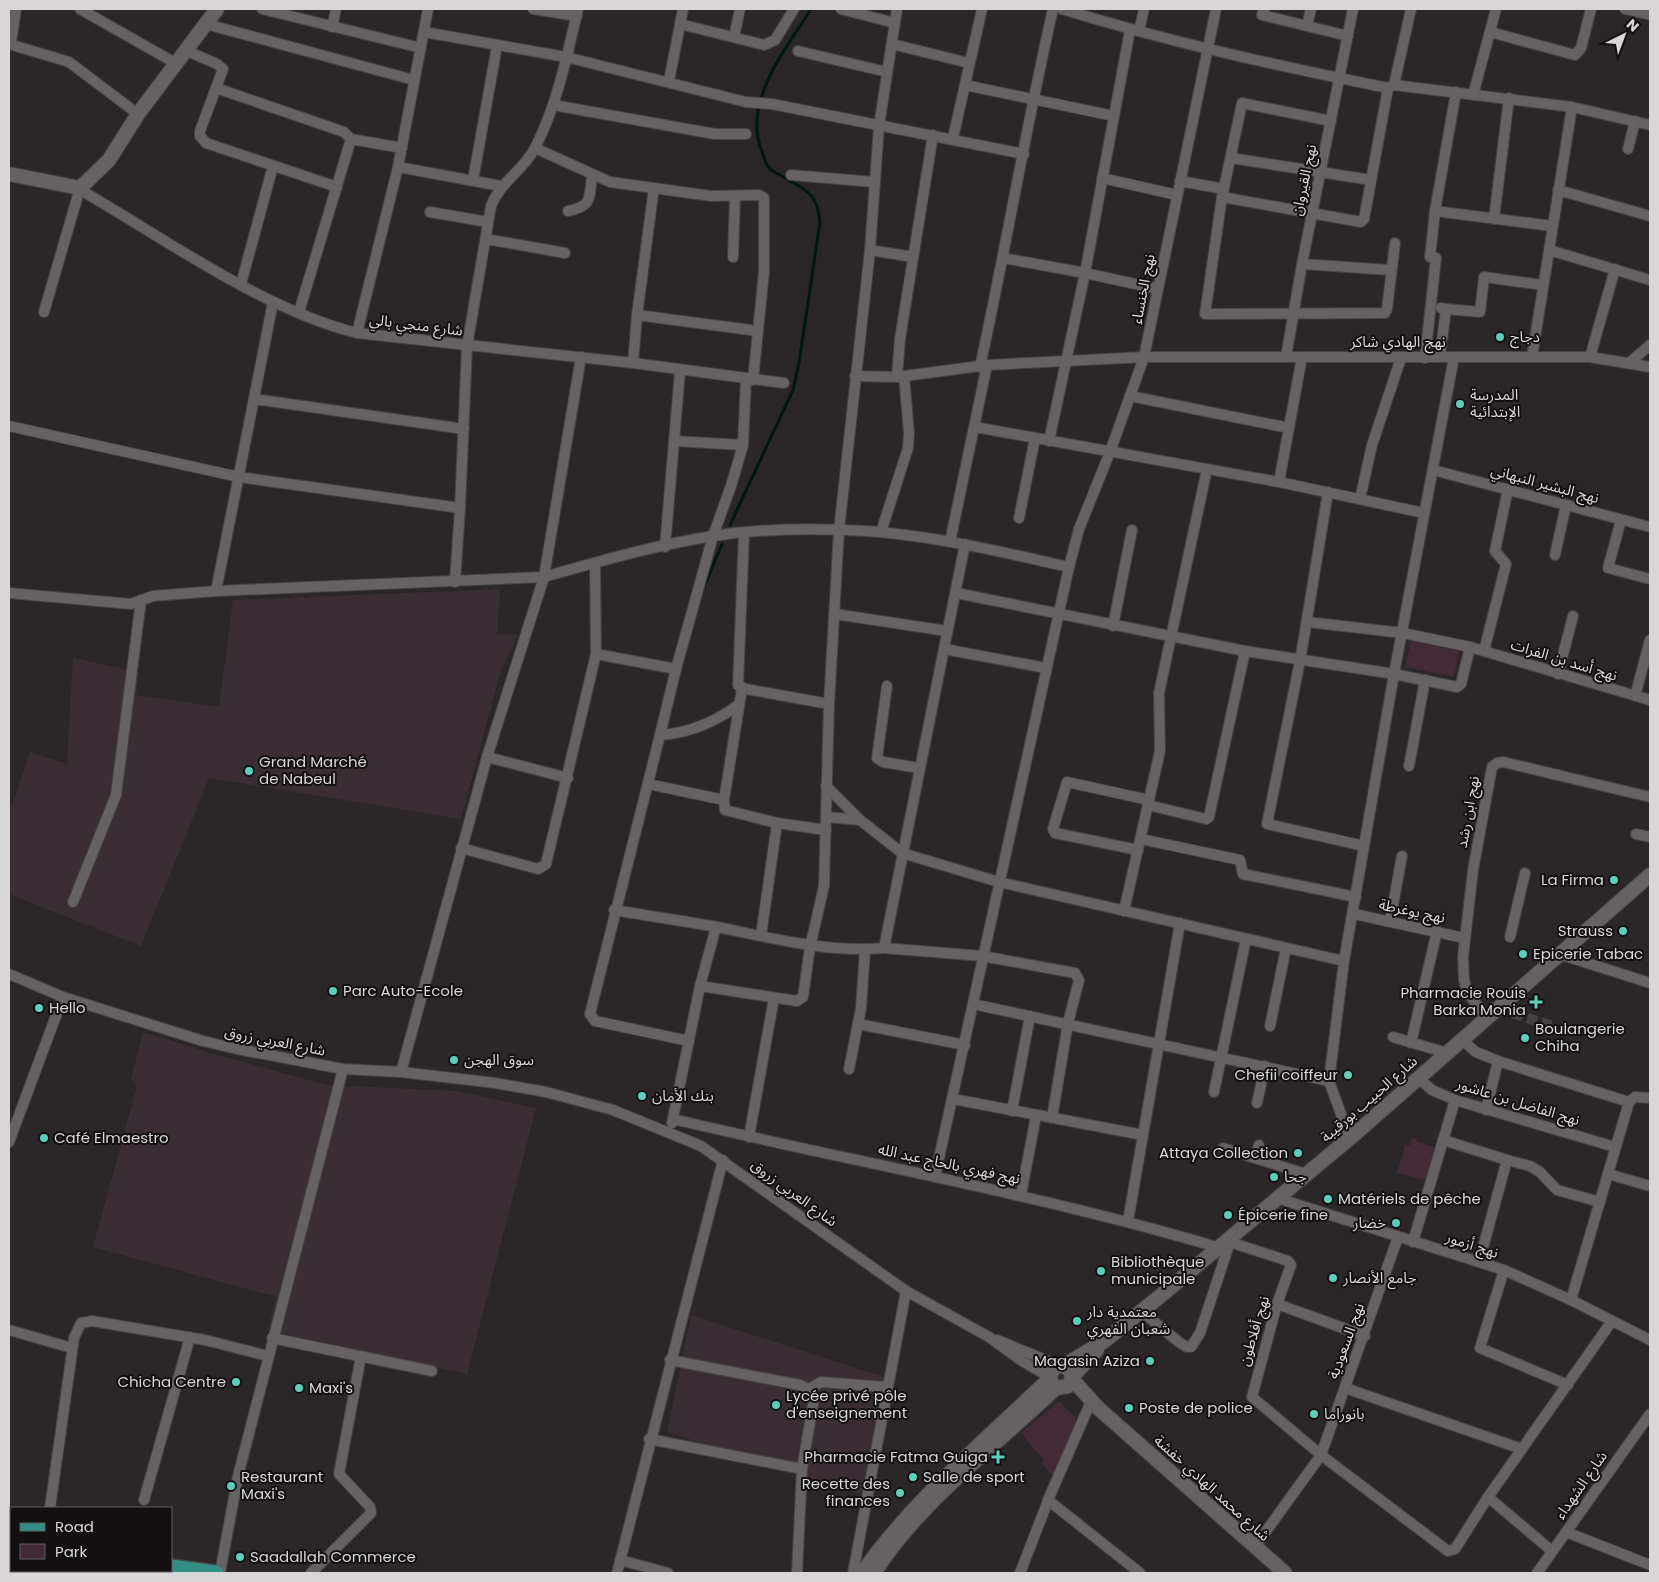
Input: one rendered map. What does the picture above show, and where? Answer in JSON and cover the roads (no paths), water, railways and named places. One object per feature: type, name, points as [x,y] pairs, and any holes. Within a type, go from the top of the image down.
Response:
[{"type":"main road","points":[[9,43],[14,9]]},
{"type":"main road","points":[[9,174],[80,188],[109,160],[138,114],[217,9]]},
{"type":"main road","name":"شارع الحبيب بورقيبة","points":[[862,1573],[910,1512],[970,1452],[1350,1139],[1650,876]]},
{"type":"main road","name":"شارع الحبيب بورقيبة","points":[[874,1573],[914,1522],[1060,1377]]},
{"type":"main road","name":"شارع محمد الهادي خفشة","points":[[1060,1377],[1089,1406],[1119,1427]]},
{"type":"main road","name":"شارع محمد الهادي خفشة","points":[[1060,1377],[1119,1427],[1254,1548],[1285,1573]]},
{"type":"main road","points":[[172,1567],[218,1573]]},
{"type":"street","points":[[80,9],[177,64]]},
{"type":"street","points":[[262,9],[294,13],[332,27],[421,48]]},
{"type":"street","points":[[332,27],[336,9]]},
{"type":"street","points":[[357,333],[398,167],[424,32],[426,9]]},
{"type":"street","points":[[454,582],[460,508],[467,346],[488,222],[495,196],[501,186],[527,162],[535,148],[553,105],[577,13],[537,9]]},
{"type":"street","points":[[669,81],[683,9]]},
{"type":"street","points":[[734,37],[740,9]]},
{"type":"street","points":[[680,24],[764,45],[770,44],[780,33],[794,9]]},
{"type":"street","points":[[842,9],[895,23]]},
{"type":"street","points":[[700,986],[797,1001],[803,997],[810,947],[824,886],[829,704],[839,530],[870,250],[879,126],[897,9]]},
{"type":"street","points":[[953,138],[982,9]]},
{"type":"street","points":[[950,542],[974,427],[1003,258],[1024,154],[1032,99],[1053,9]]},
{"type":"street","points":[[1062,9],[1208,49],[1340,78],[1391,86],[1509,98],[1572,107],[1650,125]]},
{"type":"street","points":[[1049,441],[1114,116],[1135,30],[1144,9]]},
{"type":"street","name":"نهج الخنساء","points":[[935,1176],[1046,668],[1060,615],[1069,567],[1079,529],[1110,452],[1144,357],[1216,9]]},
{"type":"street","points":[[1264,9],[1262,15],[1348,36]]},
{"type":"street","points":[[1307,26],[1311,9]]},
{"type":"street","name":"نهج القيروان","points":[[1286,357],[1302,264],[1353,9]]},
{"type":"street","points":[[1180,181],[1312,215],[1361,222],[1364,219],[1391,86],[1411,9]]},
{"type":"street","points":[[1473,94],[1496,9]]},
{"type":"street","points":[[1490,32],[1577,54],[1581,48],[1591,9]]},
{"type":"street","points":[[1625,9],[1650,15]]},
{"type":"street","points":[[206,24],[414,80]]},
{"type":"street","points":[[424,32],[566,57],[750,102],[766,103],[879,126],[953,138],[1024,154]]},
{"type":"street","points":[[9,43],[69,62],[138,114]]},
{"type":"street","points":[[892,44],[969,63]]},
{"type":"street","points":[[473,180],[497,46]]},
{"type":"street","points":[[187,51],[221,66],[222,72],[200,131],[202,140],[337,187]]},
{"type":"street","points":[[798,51],[887,72]]},
{"type":"street","points":[[965,84],[1114,116]]},
{"type":"street","points":[[216,88],[344,132],[351,139],[402,148]]},
{"type":"street","points":[[1425,358],[1436,258],[1430,257],[1435,211],[1456,92]]},
{"type":"street","points":[[1494,219],[1509,98]]},
{"type":"street","points":[[1331,121],[1243,102],[1223,193],[1205,314],[1294,312],[1385,314],[1387,311],[1395,243]]},
{"type":"street","points":[[553,105],[715,134],[746,134]]},
{"type":"street","points":[[1532,356],[1572,107]]},
{"type":"street","points":[[1628,149],[1635,121]]},
{"type":"street","points":[[881,532],[908,448],[909,433],[901,376],[913,257],[933,135]]},
{"type":"street","points":[[299,312],[351,139]]},
{"type":"street","points":[[535,148],[610,182],[735,197],[759,195],[764,198],[764,272],[758,331],[749,379],[743,445],[713,536],[676,668],[648,784],[614,910],[590,1014],[591,1019],[689,1041]]},
{"type":"street","points":[[1231,158],[1371,180]]},
{"type":"street","points":[[241,284],[273,166]]},
{"type":"street","points":[[398,167],[501,186]]},
{"type":"street","points":[[568,212],[583,208],[588,203],[592,175]]},
{"type":"street","points":[[791,175],[875,182]]},
{"type":"street","points":[[1102,178],[1177,195]]},
{"type":"street","points":[[44,312],[80,188]]},
{"type":"street","name":"شارع منجي بالي","points":[[80,188],[273,302],[325,324],[357,333],[633,363],[680,371],[784,383]]},
{"type":"street","points":[[633,363],[637,315],[654,188]]},
{"type":"street","points":[[1558,190],[1650,216]]},
{"type":"street","points":[[733,257],[735,197]]},
{"type":"street","points":[[1435,211],[1552,226]]},
{"type":"street","points":[[430,212],[488,222]]},
{"type":"street","points":[[486,239],[565,253]]},
{"type":"street","points":[[870,250],[913,257]]},
{"type":"street","points":[[1549,250],[1650,280]]},
{"type":"street","points":[[1003,258],[1084,272],[1158,290]]},
{"type":"street","points":[[1302,264],[1391,270]]},
{"type":"street","points":[[1590,357],[1615,270]]},
{"type":"street","points":[[1430,307],[1480,312],[1484,277],[1543,285]]},
{"type":"street","points":[[216,591],[273,302]]},
{"type":"street","points":[[1440,358],[1446,309]]},
{"type":"street","points":[[637,315],[758,331]]},
{"type":"street","points":[[1629,363],[1650,345]]},
{"type":"street","points":[[1279,482],[1302,356]]},
{"type":"street","name":"نهج الهادي شاكر","points":[[855,376],[901,376],[984,366],[1144,357],[1590,357],[1650,367]]},
{"type":"street","points":[[1350,1139],[1329,1080],[1344,961],[1354,914],[1394,674],[1454,357]]},
{"type":"street","points":[[401,1072],[487,757],[544,577],[581,358]]},
{"type":"street","points":[[1360,499],[1372,445],[1401,358]]},
{"type":"street","points":[[665,547],[680,371]]},
{"type":"street","points":[[1130,396],[1289,428]]},
{"type":"street","points":[[254,399],[464,429]]},
{"type":"street","points":[[9,426],[239,477],[460,508]]},
{"type":"street","points":[[974,427],[1279,482],[1424,513]]},
{"type":"street","points":[[1019,518],[1035,438]]},
{"type":"street","points":[[674,441],[743,445]]},
{"type":"street","points":[[1124,911],[1161,743],[1159,693],[1207,469]]},
{"type":"street","name":"نهج البشير النبهاني","points":[[1433,470],[1650,527]]},
{"type":"street","points":[[1484,651],[1506,564],[1505,560],[1497,555],[1495,551],[1508,489]]},
{"type":"street","points":[[1328,492],[1300,661],[1267,824],[1364,846]]},
{"type":"street","points":[[1555,555],[1566,505]]},
{"type":"street","points":[[1621,520],[1608,568],[1650,579]]},
{"type":"street","points":[[9,593],[131,604],[153,596],[216,591],[544,577],[595,563],[713,536],[744,533],[839,530],[881,532],[964,544],[1069,567]]},
{"type":"street","points":[[1113,626],[1132,530]]},
{"type":"street","points":[[744,533],[737,681],[742,688],[829,704]]},
{"type":"street","points":[[884,948],[956,593],[964,544]]},
{"type":"street","points":[[461,848],[538,869],[544,867],[568,778],[596,654],[595,563]]},
{"type":"street","points":[[956,593],[1245,651],[1394,674],[1457,687],[1460,685],[1470,647]]},
{"type":"street","points":[[73,902],[116,795],[141,600]]},
{"type":"street","points":[[835,614],[947,631]]},
{"type":"street","points":[[1558,674],[1573,616]]},
{"type":"street","name":"نهج أسد بن الفرات","points":[[1307,622],[1402,633],[1470,647],[1650,700]]},
{"type":"street","points":[[1635,696],[1650,640]]},
{"type":"street","points":[[944,649],[1046,668]]},
{"type":"street","points":[[1138,850],[1055,833],[1053,829],[1067,782],[1149,802],[1206,819],[1209,817],[1245,651]]},
{"type":"street","points":[[596,654],[676,668]]},
{"type":"street","points":[[1409,766],[1425,680]]},
{"type":"street","points":[[887,686],[877,758],[881,762],[919,768]]},
{"type":"street","points":[[742,688],[724,800],[725,810],[777,823],[826,830]]},
{"type":"street","points":[[660,735],[696,729],[719,720],[738,705]]},
{"type":"street","points":[[487,757],[568,778]]},
{"type":"street","name":"نهج ابن رشد","points":[[1487,1018],[1467,992],[1464,980],[1464,938],[1473,870],[1490,771],[1494,765],[1503,762],[1650,797]]},
{"type":"street","points":[[648,784],[724,800]]},
{"type":"street","points":[[826,786],[860,820],[902,854],[999,882],[1344,961]]},
{"type":"street","points":[[826,817],[860,820]]},
{"type":"street","points":[[761,936],[777,823]]},
{"type":"street","points":[[1636,834],[1650,837]]},
{"type":"street","points":[[1140,839],[1240,860],[1243,874],[1356,897]]},
{"type":"street","points":[[1390,921],[1402,856]]},
{"type":"street","points":[[1510,937],[1525,873]]},
{"type":"street","points":[[614,910],[716,927],[810,947],[865,950],[884,948],[982,956],[1075,973],[1079,980],[1068,1024],[1052,1118]]},
{"type":"street","name":"نهج يوغرطة","points":[[1354,914],[1464,938]]},
{"type":"street","points":[[1128,1221],[1180,923]]},
{"type":"street","points":[[671,1133],[700,986],[716,927]]},
{"type":"street","points":[[1411,1043],[1436,931]]},
{"type":"street","points":[[1214,1092],[1246,939]]},
{"type":"street","points":[[1270,1026],[1286,948]]},
{"type":"street","points":[[849,1069],[858,1024],[865,950]]},
{"type":"street","points":[[1559,954],[1650,983]]},
{"type":"street","name":"شارع العربي زروق","points":[[9,974],[63,997],[203,1041],[343,1069],[401,1072],[494,1083],[546,1092],[613,1110],[701,1146],[906,1291],[1060,1377]]},
{"type":"street","points":[[9,1142],[63,997]]},
{"type":"street","points":[[750,1137],[774,998]]},
{"type":"street","points":[[973,1004],[1329,1080]]},
{"type":"street","points":[[1012,1111],[1030,1016]]},
{"type":"street","points":[[858,1024],[965,1045]]},
{"type":"street","points":[[1393,1037],[1447,1052]]},
{"type":"street","points":[[1462,1040],[1476,1052],[1498,1061],[1629,1102]]},
{"type":"street","points":[[1486,1110],[1498,1061]]},
{"type":"street","points":[[1257,1103],[1265,1066]]},
{"type":"street","points":[[218,1573],[238,1476],[272,1338],[343,1069]]},
{"type":"street","name":"نهج الفاضل بن عاشور","points":[[1418,1078],[1432,1090],[1455,1100],[1615,1147]]},
{"type":"street","points":[[1571,1300],[1629,1102],[1634,1097],[1650,1098]]},
{"type":"street","points":[[953,1100],[1143,1135]]},
{"type":"street","points":[[1413,1242],[1455,1100]]},
{"type":"street","points":[[1021,1195],[1036,1116]]},
{"type":"street","name":"نهج فهري بالحاج عبد الله","points":[[673,1119],[1021,1195],[1128,1221],[1217,1247]]},
{"type":"street","points":[[1443,1140],[1530,1166],[1540,1172],[1556,1190],[1600,1202]]},
{"type":"street","points":[[1255,1158],[1259,1145]]},
{"type":"street","points":[[1223,1148],[1306,1174]]},
{"type":"street","points":[[617,1573],[670,1360],[723,1160]]},
{"type":"street","points":[[1480,1262],[1507,1160]]},
{"type":"street","points":[[1608,1174],[1650,1186]]},
{"type":"street","name":"نهج أزمور","points":[[1277,1198],[1504,1270],[1571,1300],[1650,1340]]},
{"type":"street","name":"نهج السعودية","points":[[1254,1548],[1321,1455],[1365,1336],[1398,1237]]},
{"type":"street","points":[[1217,1247],[1230,1242]]},
{"type":"street","points":[[1140,1311],[1180,1343],[1187,1347],[1191,1346],[1200,1333],[1230,1242]]},
{"type":"street","name":"نهج أفلاطون","points":[[1230,1242],[1290,1262],[1252,1397],[1321,1455]]},
{"type":"street","points":[[1504,1270],[1480,1348],[1568,1385]]},
{"type":"street","points":[[853,1573],[886,1387],[906,1291]]},
{"type":"street","points":[[1277,1304],[1365,1336]]},
{"type":"street","points":[[50,1507],[72,1348],[77,1329],[81,1323],[92,1321],[190,1338],[268,1356]]},
{"type":"street","points":[[1321,1455],[1448,1551],[1456,1549],[1488,1497],[1612,1321]]},
{"type":"street","points":[[9,1330],[72,1348]]},
{"type":"street","points":[[144,1500],[190,1338]]},
{"type":"street","points":[[272,1338],[432,1371]]},
{"type":"street","points":[[310,1573],[371,1514],[370,1507],[339,1474],[362,1356]]},
{"type":"street","points":[[670,1360],[800,1385],[808,1389],[814,1398],[802,1469],[797,1573]]},
{"type":"street","points":[[808,1389],[821,1382],[886,1387]]},
{"type":"street","points":[[1345,1388],[1522,1449]]},
{"type":"street","points":[[1020,1573],[1048,1500],[1089,1406]]},
{"type":"street","name":"شارع الشهداء","points":[[1537,1573],[1650,1414]]},
{"type":"street","points":[[650,1440],[802,1469]]},
{"type":"street","points":[[1488,1497],[1552,1551]]},
{"type":"street","points":[[1048,1500],[1140,1573]]},
{"type":"street","points":[[1566,1532],[1650,1565]]},
{"type":"street","points":[[620,1560],[668,1573]]},
{"type":"waterway","points":[[730,525],[793,390],[799,363],[820,222],[816,204],[809,193],[768,167],[757,135],[757,116],[761,97],[769,78],[811,9]]},
{"type":"waterway","points":[[704,587],[722,544]]},
{"type":"tunnel","points":[[1500,1006],[1514,1014],[1554,1026]]},
{"type":"place","name":"دجاج","points":[[1500,337]]},
{"type":"place","name":"المدرسة الإبتدائية","points":[[1460,404]]},
{"type":"place","name":"Grand Marché de Nabeul","points":[[249,771]]},
{"type":"place","name":"La Firma","points":[[1614,880]]},
{"type":"place","name":"Strauss","points":[[1623,931]]},
{"type":"place","name":"Epicerie Tabac","points":[[1523,954]]},
{"type":"place","name":"Parc Auto-Ecole","points":[[333,991]]},
{"type":"place","name":"Pharmacie Rouis Barka Monia","points":[[1536,1002]]},
{"type":"place","name":"Hello","points":[[39,1008]]},
{"type":"place","name":"Boulangerie Chiha","points":[[1525,1038]]},
{"type":"place","name":"سوق الهجن","points":[[454,1060]]},
{"type":"place","name":"Chefii coiffeur","points":[[1348,1075]]},
{"type":"place","name":"بنك الأمان","points":[[642,1096]]},
{"type":"place","name":"Café Elmaestro","points":[[44,1138]]},
{"type":"place","name":"Attaya Collection","points":[[1298,1153]]},
{"type":"place","name":"جحا","points":[[1274,1177]]},
{"type":"place","name":"Matériels de pêche","points":[[1328,1199]]},
{"type":"place","name":"Épicerie fine","points":[[1228,1215]]},
{"type":"place","name":"خضار","points":[[1396,1223]]},
{"type":"place","name":"Bibliothèque municipale","points":[[1101,1271]]},
{"type":"place","name":"جامع الأنصار","points":[[1333,1278]]},
{"type":"place","name":"معتمدية دار شعبان الفهري","points":[[1077,1321]]},
{"type":"place","name":"Magasin Aziza","points":[[1150,1361]]},
{"type":"place","name":"Chicha Centre","points":[[236,1382]]},
{"type":"place","name":"Maxi's","points":[[299,1388]]},
{"type":"place","name":"Lycée privé pôle d'enseignement","points":[[776,1405]]},
{"type":"place","name":"Poste de police","points":[[1129,1408]]},
{"type":"place","name":"بانوراما","points":[[1314,1414]]},
{"type":"place","name":"Pharmacie Fatma Guiga","points":[[998,1457]]},
{"type":"place","name":"Salle de sport","points":[[913,1477]]},
{"type":"place","name":"Restaurant Maxi's","points":[[231,1486]]},
{"type":"place","name":"Recette des finances","points":[[900,1493]]},
{"type":"place","name":"Saadallah Commerce","points":[[240,1557]]}]
